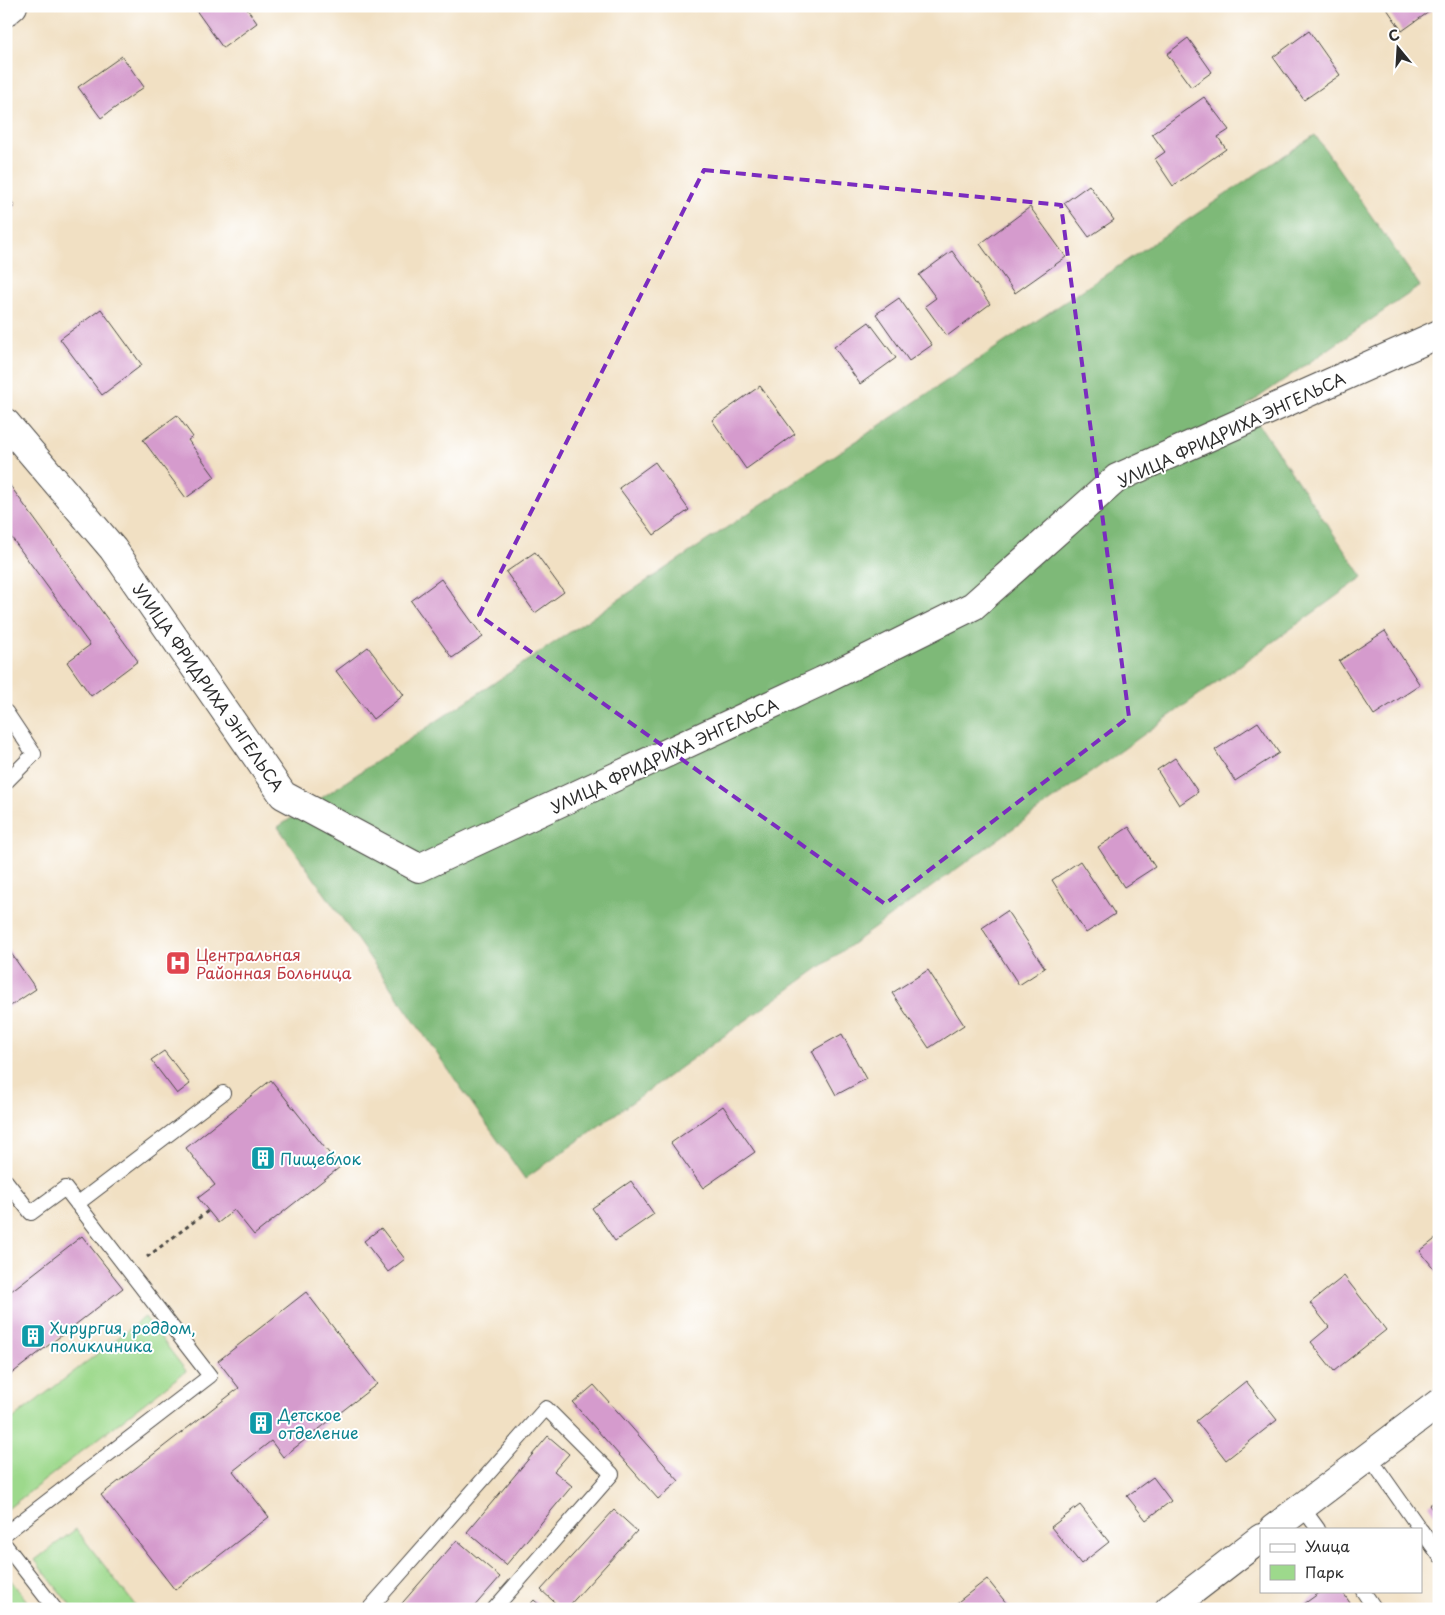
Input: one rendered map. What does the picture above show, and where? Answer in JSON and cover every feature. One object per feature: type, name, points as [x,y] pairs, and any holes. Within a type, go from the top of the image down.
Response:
[{"type":"street","points":[[6,12],[13,6]]},
{"type":"street","name":"УЛИЦА ФРИДРИХА ЭНГЕЛЬСА","points":[[6,423],[113,549],[283,795],[419,868],[822,681],[972,606],[1117,478],[1439,334]]},
{"type":"street","points":[[1274,1528],[1439,1403]]},
{"type":"street","points":[[1168,1609],[1260,1539]]},
{"type":"lane","points":[[6,712],[34,754],[6,782]]},
{"type":"lane","points":[[77,1204],[223,1093]]},
{"type":"lane","points":[[6,1181],[31,1213],[65,1188],[210,1376],[6,1533]]},
{"type":"lane","points":[[369,1609],[546,1408],[612,1474],[494,1609]]},
{"type":"lane","points":[[1368,1456],[1420,1528]]},
{"type":"lane","points":[[1302,1506],[1317,1528]]},
{"type":"lane","points":[[1422,1530],[1439,1555]]},
{"type":"lane","points":[[6,1546],[55,1609]]},
{"type":"lane","points":[[1364,1592],[1375,1609]]},
{"type":"path","points":[[128,1271],[208,1211]]},
{"type":"highlighted area","points":[[704,170],[1061,205],[1129,717],[885,904],[479,615]]},
{"type":"green space","points":[[1315,135],[1420,286],[1246,406],[1363,577],[525,1179],[278,827]]},
{"type":"green space","points":[[145,1317],[186,1371],[6,1510],[6,1424]]},
{"type":"green space","points":[[76,1529],[138,1609],[73,1609],[35,1560]]},
{"type":"green space","points":[[6,1574],[33,1609],[6,1609]]},
{"type":"building","points":[[193,6],[245,6],[257,23],[223,48]]},
{"type":"building","points":[[1385,6],[1431,6],[1433,9],[1402,31]]},
{"type":"building","points":[[1309,31],[1340,75],[1304,100],[1273,57]]},
{"type":"building","points":[[1188,38],[1212,72],[1191,87],[1167,54]]},
{"type":"building","points":[[122,56],[144,87],[101,118],[78,87]]},
{"type":"building","points":[[1204,97],[1229,130],[1218,137],[1226,149],[1173,186],[1155,159],[1165,152],[1152,134]]},
{"type":"building","points":[[1089,185],[1114,220],[1089,237],[1064,203]]},
{"type":"building","points":[[6,194],[15,206],[6,212]]},
{"type":"building","points":[[1030,207],[1066,257],[1015,293],[980,244]]},
{"type":"building","points":[[952,251],[990,304],[947,336],[925,306],[936,298],[919,275]]},
{"type":"building","points":[[899,298],[932,345],[909,361],[876,314]]},
{"type":"building","points":[[101,309],[142,365],[102,395],[60,339]]},
{"type":"building","points":[[869,322],[896,358],[860,384],[834,347]]},
{"type":"building","points":[[760,386],[795,434],[746,469],[712,420]]},
{"type":"building","points":[[177,415],[193,437],[188,440],[215,477],[186,498],[143,440]]},
{"type":"building","points":[[655,462],[689,510],[654,535],[619,488]]},
{"type":"building","points":[[6,480],[138,661],[91,696],[67,662],[90,645],[6,530]]},
{"type":"building","points":[[535,552],[564,592],[535,613],[506,572]]},
{"type":"building","points":[[441,579],[483,637],[452,658],[411,601]]},
{"type":"building","points":[[1385,631],[1420,685],[1374,715],[1339,661]]},
{"type":"building","points":[[368,647],[404,695],[373,719],[336,671]]},
{"type":"building","points":[[1258,722],[1279,753],[1235,781],[1215,750]]},
{"type":"building","points":[[1175,758],[1198,792],[1179,805],[1157,770]]},
{"type":"building","points":[[1129,827],[1155,867],[1124,887],[1098,847]]},
{"type":"building","points":[[1080,861],[1115,914],[1086,933],[1052,880]]},
{"type":"building","points":[[1007,911],[1045,968],[1019,985],[982,928]]},
{"type":"building","points":[[6,946],[36,989],[6,1009]]},
{"type":"building","points":[[928,970],[964,1025],[929,1048],[892,993]]},
{"type":"building","points":[[842,1034],[866,1079],[836,1095],[812,1051]]},
{"type":"building","points":[[164,1051],[190,1084],[177,1094],[151,1060]]},
{"type":"building","name":"Пищеблок","points":[[271,1080],[340,1167],[254,1235],[234,1210],[218,1223],[198,1198],[215,1185],[186,1148]]},
{"type":"building","points":[[723,1106],[755,1152],[703,1188],[671,1143]]},
{"type":"building","points":[[631,1181],[654,1214],[615,1241],[592,1208]]},
{"type":"building","points":[[381,1228],[405,1259],[388,1272],[364,1241]]},
{"type":"building","name":"Хирургия, роддом, поликлиника","points":[[82,1236],[123,1288],[6,1378],[6,1295]]},
{"type":"building","points":[[1439,1236],[1439,1275],[1420,1251]]},
{"type":"building","points":[[1344,1276],[1386,1330],[1334,1371],[1311,1342],[1329,1327],[1310,1303]]},
{"type":"building","name":"Детское отделение","points":[[306,1292],[377,1384],[283,1457],[271,1441],[233,1471],[269,1517],[175,1590],[101,1495],[239,1388],[218,1361]]},
{"type":"building","points":[[1246,1381],[1277,1420],[1226,1460],[1196,1421]]},
{"type":"building","points":[[594,1385],[679,1481],[658,1499],[573,1403]]},
{"type":"building","points":[[548,1436],[569,1454],[554,1471],[572,1486],[506,1565],[467,1532]]},
{"type":"building","points":[[1153,1477],[1171,1501],[1146,1520],[1127,1496]]},
{"type":"building","points":[[1439,1499],[1439,1519],[1429,1505]]},
{"type":"building","points":[[1080,1505],[1109,1542],[1081,1564],[1051,1527]]},
{"type":"building","points":[[614,1510],[637,1531],[566,1609],[562,1609],[541,1590]]},
{"type":"building","points":[[457,1540],[500,1577],[472,1609],[397,1609]]},
{"type":"building","points":[[987,1579],[1011,1609],[949,1609]]},
{"type":"building","points":[[1321,1592],[1343,1592],[1354,1609],[1297,1609]]},
{"type":"building","points":[[534,1600],[544,1609],[526,1609]]},
{"type":"place","name":"Центральная Районная Больница","points":[[178,963]]},
{"type":"place","name":"Пищеблок","points":[[263,1158]]},
{"type":"place","name":"Хирургия, роддом, поликлиника","points":[[33,1336]]},
{"type":"place","name":"Детское отделение","points":[[261,1423]]}]
